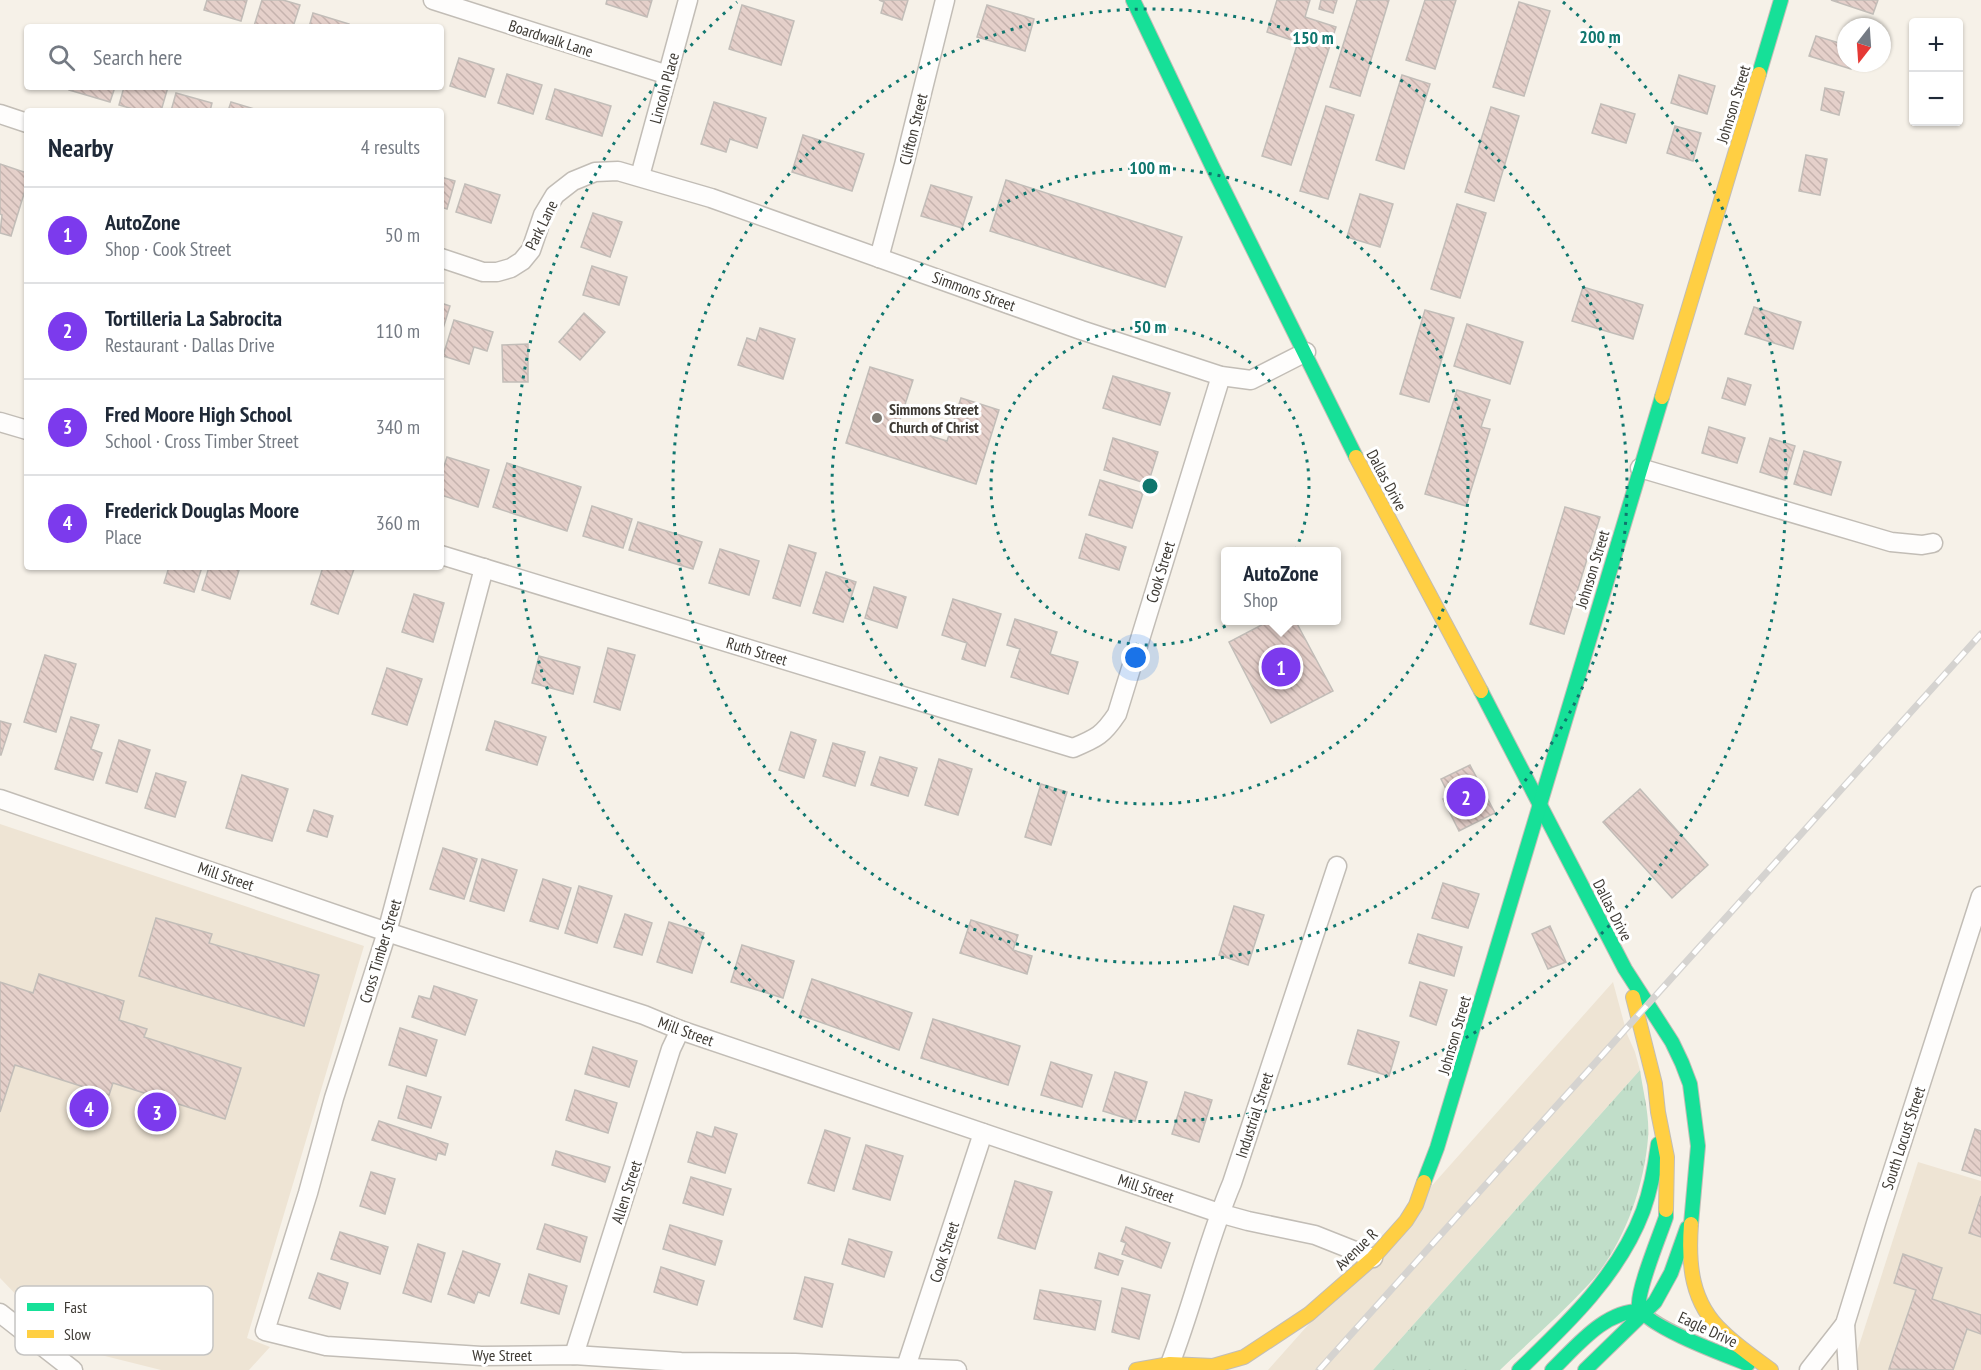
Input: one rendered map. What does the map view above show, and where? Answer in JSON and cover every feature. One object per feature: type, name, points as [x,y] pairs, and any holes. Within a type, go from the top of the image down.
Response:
[{"type":"main road","name":"Dallas Drive","points":[[1134,0],[1212,166],[1361,466],[1421,576],[1625,969],[1671,1042],[1690,1084],[1698,1146],[1689,1252],[1695,1292]]},
{"type":"main road","name":"Johnson Street","points":[[1437,1148],[1781,0]]},
{"type":"main road","name":"Dallas Drive","points":[[1625,969],[1651,1061],[1667,1157],[1668,1198],[1661,1236],[1641,1290],[1640,1305],[1643,1312],[1655,1302],[1671,1273],[1694,1198]]},
{"type":"main road","name":"Dallas Drive","points":[[1519,1370],[1598,1290],[1622,1256],[1642,1215],[1657,1160],[1658,1112]]},
{"type":"main road","name":"Avenue R","points":[[1170,1364],[1213,1366],[1244,1357],[1309,1314],[1373,1258],[1406,1221],[1416,1205],[1437,1148]]},
{"type":"main road","name":"Eagle Drive","points":[[1695,1292],[1712,1321],[1723,1334],[1771,1370]]},
{"type":"main road","points":[[1552,1370],[1593,1332],[1627,1311],[1634,1309],[1643,1312],[1585,1370]]},
{"type":"main road","name":"Eagle Drive","points":[[1643,1312],[1664,1327],[1698,1345],[1764,1370]]},
{"type":"main road","points":[[1136,1370],[1170,1364]]},
{"type":"street","name":"Boardwalk Lane","points":[[433,0],[668,75]]},
{"type":"street","name":"Lincoln Place","points":[[640,176],[688,0]]},
{"type":"street","name":"Clifton Street","points":[[879,258],[945,0]]},
{"type":"street","points":[[0,114],[24,122]]},
{"type":"street","name":"Park Lane","points":[[444,259],[483,272],[497,272],[510,268],[522,261],[531,250],[543,215],[555,195],[573,181],[595,172],[618,171],[640,176]]},
{"type":"street","name":"Simmons Street","points":[[640,176],[711,198],[1081,330],[1221,376],[1251,380],[1306,352]]},
{"type":"street","name":"Cook Street","points":[[1073,748],[1104,732],[1117,714],[1221,376]]},
{"type":"street","points":[[0,422],[24,429]]},
{"type":"street","points":[[1640,468],[1891,542],[1922,545],[1933,543]]},
{"type":"street","name":"Ruth Street","points":[[444,556],[1073,748]]},
{"type":"street","name":"Cross Timber Street","points":[[265,1331],[308,1193],[334,1098],[387,932],[484,568]]},
{"type":"street","name":"Mill Street","points":[[0,799],[387,932],[633,1011],[680,1030],[1219,1213],[1315,1235],[1373,1258]]},
{"type":"street","name":"Industrial Street","points":[[1170,1364],[1184,1328],[1219,1213],[1232,1183],[1337,866]]},
{"type":"street","name":"South Locust Street","points":[[1809,1370],[1845,1324],[1981,896]]},
{"type":"street","name":"Allen Street","points":[[574,1355],[671,1049],[680,1030]]},
{"type":"street","name":"Cook Street","points":[[905,1369],[983,1134]]},
{"type":"street","points":[[0,1313],[15,1325]]},
{"type":"street","points":[[1845,1324],[1848,1370]]},
{"type":"street","name":"Wye Street","points":[[265,1331],[326,1346],[481,1356],[574,1355],[681,1362],[795,1363],[957,1370]]},
{"type":"street","points":[[54,1355],[73,1370]]},
{"type":"shaded area","points":[[0,824],[364,946],[247,1338],[270,1347],[249,1370],[161,1370],[101,1355],[213,1355],[213,1286],[15,1286],[15,1294],[0,1278]]},
{"type":"shaded area","points":[[1613,982],[1627,1034],[1640,1070],[1373,1370],[1268,1370]]},
{"type":"shaded area","points":[[1918,1162],[1981,1181],[1981,1370],[1856,1370],[1854,1361]]},
{"type":"green space","points":[[1640,1070],[1648,1130],[1642,1177],[1622,1235],[1589,1284],[1500,1370],[1373,1370]]},
{"type":"building","points":[[207,0],[247,0],[241,21],[204,10]]},
{"type":"building","points":[[262,0],[283,0],[300,5],[294,24],[255,24]]},
{"type":"building","points":[[607,0],[652,0],[647,17],[606,4]]},
{"type":"building","points":[[879,0],[908,0],[902,20],[881,13],[884,2]]},
{"type":"building","points":[[1277,0],[1310,0],[1305,17],[1336,27],[1291,165],[1262,156],[1298,42],[1267,32]]},
{"type":"building","points":[[1321,0],[1337,0],[1333,13],[1319,9]]},
{"type":"building","points":[[1357,0],[1389,0],[1360,96],[1330,87]]},
{"type":"building","points":[[1425,0],[1456,0],[1435,69],[1406,60]]},
{"type":"building","points":[[1831,0],[1878,0],[1873,14]]},
{"type":"building","points":[[1519,2],[1550,11],[1524,96],[1493,87]]},
{"type":"building","points":[[742,5],[794,21],[781,65],[729,49]]},
{"type":"building","points":[[987,5],[1034,19],[1025,51],[977,37]]},
{"type":"building","points":[[313,13],[349,24],[310,24]]},
{"type":"building","points":[[1816,36],[1837,42],[1837,65],[1809,56]]},
{"type":"building","points":[[459,58],[494,69],[485,97],[450,86]]},
{"type":"building","points":[[507,74],[542,85],[533,114],[498,103]]},
{"type":"building","points":[[1402,75],[1430,84],[1404,169],[1376,160]]},
{"type":"building","points":[[1679,75],[1715,86],[1707,114],[1671,103]]},
{"type":"building","points":[[1825,88],[1844,92],[1839,115],[1821,110]]},
{"type":"building","points":[[555,89],[611,106],[602,136],[546,119]]},
{"type":"building","points":[[69,90],[114,90],[110,102]]},
{"type":"building","points":[[123,90],[167,90],[162,108],[130,108],[119,105]]},
{"type":"building","points":[[176,93],[212,103],[211,108],[172,108]]},
{"type":"building","points":[[231,102],[251,108],[229,108]]},
{"type":"building","points":[[714,102],[766,118],[757,148],[730,139],[726,152],[701,144]]},
{"type":"building","points":[[1601,104],[1635,114],[1626,143],[1592,133]]},
{"type":"building","points":[[1326,106],[1354,115],[1328,199],[1300,191]]},
{"type":"building","points":[[1491,107],[1519,116],[1494,201],[1465,192]]},
{"type":"building","points":[[1675,126],[1701,133],[1693,161],[1667,153]]},
{"type":"building","points":[[803,135],[864,154],[852,191],[792,172]]},
{"type":"building","points":[[1806,155],[1827,159],[1820,195],[1799,191]]},
{"type":"building","points":[[0,164],[24,172],[24,194],[11,236],[0,233],[2,215],[0,214]]},
{"type":"building","points":[[444,178],[455,181],[447,209],[444,208]]},
{"type":"building","points":[[1006,180],[1182,237],[1165,287],[990,231]]},
{"type":"building","points":[[465,184],[500,195],[491,223],[456,212]]},
{"type":"building","points":[[931,185],[972,197],[962,228],[921,216]]},
{"type":"building","points":[[1360,194],[1393,204],[1380,247],[1347,237]]},
{"type":"building","points":[[1457,204],[1486,213],[1460,298],[1431,289]]},
{"type":"building","points":[[593,213],[622,222],[610,257],[581,247]]},
{"type":"building","points":[[592,266],[627,277],[619,305],[583,295]]},
{"type":"building","points":[[1583,287],[1643,305],[1633,339],[1572,321]]},
{"type":"building","points":[[444,304],[450,306],[444,325]]},
{"type":"building","points":[[1754,307],[1801,322],[1793,349],[1745,334]]},
{"type":"building","points":[[1425,310],[1454,318],[1429,402],[1400,394]]},
{"type":"building","points":[[584,313],[605,332],[580,360],[559,342]]},
{"type":"building","points":[[454,320],[493,332],[487,351],[474,347],[469,364],[444,356]]},
{"type":"building","points":[[1467,324],[1523,342],[1510,384],[1454,366]]},
{"type":"building","points":[[760,328],[795,339],[783,379],[738,365],[747,338],[756,341]]},
{"type":"building","points":[[528,344],[528,382],[503,382],[502,345]]},
{"type":"building","name":"Simmons Street Church of Christ","points":[[870,367],[913,380],[898,426],[947,441],[961,398],[999,410],[976,484],[846,443]]},
{"type":"building","points":[[1113,376],[1170,393],[1160,425],[1103,408]]},
{"type":"building","points":[[1728,378],[1751,385],[1745,405],[1722,398]]},
{"type":"building","points":[[1457,390],[1490,400],[1481,427],[1490,429],[1466,506],[1425,494]]},
{"type":"building","points":[[1709,427],[1745,438],[1737,463],[1702,453]]},
{"type":"building","points":[[1113,438],[1158,452],[1148,484],[1104,470]]},
{"type":"building","points":[[1770,438],[1795,446],[1785,480],[1760,472]]},
{"type":"building","points":[[1804,451],[1841,462],[1831,495],[1794,484]]},
{"type":"building","points":[[447,457],[489,470],[478,507],[444,496],[444,466]]},
{"type":"building","points":[[507,463],[581,487],[567,531],[493,507]]},
{"type":"building","points":[[1100,480],[1143,493],[1132,528],[1089,515]]},
{"type":"building","points":[[592,506],[632,519],[623,548],[583,536]]},
{"type":"building","points":[[1565,507],[1600,517],[1564,634],[1530,624]]},
{"type":"building","points":[[638,522],[702,542],[693,569],[629,550]]},
{"type":"building","points":[[1086,534],[1126,547],[1119,570],[1079,558]]},
{"type":"building","points":[[789,545],[816,553],[800,606],[773,598]]},
{"type":"building","points":[[720,549],[759,561],[749,595],[709,583]]},
{"type":"building","points":[[168,570],[201,570],[194,592],[164,583]]},
{"type":"building","points":[[208,570],[239,570],[230,599],[202,590]]},
{"type":"building","points":[[322,570],[354,570],[338,614],[311,604]]},
{"type":"building","points":[[826,572],[856,582],[843,622],[813,613]]},
{"type":"building","points":[[874,587],[906,597],[897,628],[865,618]]},
{"type":"building","points":[[414,594],[444,603],[433,642],[402,632]]},
{"type":"building","points":[[953,599],[1001,614],[985,666],[962,659],[967,643],[942,635]]},
{"type":"building","points":[[1015,619],[1057,632],[1050,654],[1078,662],[1068,694],[1011,677],[1020,649],[1007,645]]},
{"type":"building","points":[[1261,625],[1298,625],[1333,691],[1271,723],[1229,642]]},
{"type":"building","points":[[608,648],[635,655],[620,710],[594,702]]},
{"type":"building","points":[[45,655],[76,664],[56,732],[24,722]]},
{"type":"building","points":[[539,656],[580,667],[573,694],[532,683]]},
{"type":"building","points":[[387,668],[422,679],[407,725],[372,714]]},
{"type":"building","points":[[71,717],[99,725],[91,749],[102,753],[93,780],[55,769]]},
{"type":"building","points":[[0,721],[11,724],[1,755],[0,755]]},
{"type":"building","points":[[495,721],[546,737],[537,765],[486,750]]},
{"type":"building","points":[[791,732],[816,740],[804,778],[779,770]]},
{"type":"building","points":[[119,740],[150,750],[137,792],[106,783]]},
{"type":"building","points":[[833,743],[865,752],[855,786],[823,776]]},
{"type":"building","points":[[880,757],[917,768],[908,796],[871,785]]},
{"type":"building","points":[[939,759],[972,769],[958,815],[925,805]]},
{"type":"building","points":[[1470,765],[1495,813],[1459,831],[1443,799],[1449,795],[1441,779]]},
{"type":"building","points":[[156,773],[186,782],[175,817],[145,808]]},
{"type":"building","points":[[242,775],[288,789],[272,841],[226,828]]},
{"type":"building","points":[[1041,784],[1067,792],[1051,845],[1025,837]]},
{"type":"building","points":[[1640,789],[1708,865],[1672,898],[1603,822]]},
{"type":"building","points":[[314,810],[333,816],[327,837],[307,831]]},
{"type":"building","points":[[443,848],[477,859],[464,899],[430,889]]},
{"type":"building","points":[[482,859],[517,870],[504,911],[470,901]]},
{"type":"building","points":[[543,879],[571,888],[558,929],[530,921]]},
{"type":"building","points":[[1443,883],[1479,894],[1468,928],[1432,918]]},
{"type":"building","points":[[579,886],[612,896],[597,943],[565,933]]},
{"type":"building","points":[[1234,906],[1264,915],[1248,965],[1219,955]]},
{"type":"building","points":[[625,914],[652,923],[642,955],[614,947]]},
{"type":"building","points":[[156,918],[212,934],[209,943],[319,975],[304,1026],[139,976]]},
{"type":"building","points":[[971,920],[1018,935],[1013,950],[1032,956],[1027,974],[960,953]]},
{"type":"building","points":[[669,922],[704,933],[692,973],[657,962]]},
{"type":"building","points":[[1550,926],[1566,962],[1548,969],[1532,934]]},
{"type":"building","points":[[1418,934],[1462,947],[1454,976],[1409,963]]},
{"type":"building","points":[[742,945],[794,961],[783,998],[731,982]]},
{"type":"building","points":[[39,974],[124,1001],[119,1020],[147,1029],[144,1037],[241,1068],[225,1119],[113,1083],[109,1095],[15,1065],[0,1112],[0,982],[33,993]]},
{"type":"building","points":[[812,979],[912,1013],[899,1050],[800,1015]]},
{"type":"building","points":[[1420,982],[1447,990],[1436,1025],[1410,1016]]},
{"type":"building","points":[[434,986],[477,1000],[465,1035],[412,1017],[419,996],[430,999]]},
{"type":"building","points":[[933,1019],[1020,1046],[1008,1085],[921,1058]]},
{"type":"building","points":[[400,1028],[437,1040],[426,1076],[389,1065]]},
{"type":"building","points":[[1358,1030],[1399,1042],[1389,1076],[1348,1064]]},
{"type":"building","points":[[593,1047],[637,1061],[629,1087],[585,1074]]},
{"type":"building","points":[[1051,1062],[1092,1075],[1082,1107],[1041,1095]]},
{"type":"building","points":[[1115,1072],[1147,1082],[1135,1121],[1103,1111]]},
{"type":"building","points":[[407,1086],[441,1097],[431,1128],[398,1118]]},
{"type":"building","points":[[575,1090],[617,1103],[608,1133],[566,1120]]},
{"type":"building","points":[[1185,1092],[1212,1100],[1199,1142],[1172,1134]]},
{"type":"building","points":[[379,1121],[448,1144],[445,1155],[438,1153],[436,1160],[372,1140]]},
{"type":"building","points":[[715,1127],[737,1134],[725,1173],[688,1162],[697,1132],[712,1137]]},
{"type":"building","points":[[1975,1129],[1981,1131],[1981,1176],[1962,1170]]},
{"type":"building","points":[[825,1130],[850,1138],[834,1191],[808,1183]]},
{"type":"building","points":[[866,1145],[903,1156],[890,1200],[853,1189]]},
{"type":"building","points":[[556,1151],[610,1167],[605,1182],[552,1165]]},
{"type":"building","points":[[371,1172],[395,1179],[385,1214],[360,1206]]},
{"type":"building","points":[[691,1177],[731,1189],[723,1215],[683,1203]]},
{"type":"building","points":[[1015,1181],[1052,1192],[1035,1249],[998,1238]]},
{"type":"building","points":[[1981,1196],[1981,1237],[1969,1233]]},
{"type":"building","points":[[545,1224],[587,1237],[580,1262],[537,1249]]},
{"type":"building","points":[[670,1225],[722,1241],[715,1265],[663,1249]]},
{"type":"building","points":[[1126,1227],[1170,1243],[1161,1268],[1122,1254],[1126,1243],[1121,1241]]},
{"type":"building","points":[[340,1232],[388,1247],[380,1274],[331,1259]]},
{"type":"building","points":[[849,1239],[892,1252],[884,1277],[842,1264]]},
{"type":"building","points":[[418,1244],[445,1253],[431,1302],[403,1293]]},
{"type":"building","points":[[463,1251],[500,1264],[489,1296],[478,1292],[474,1303],[448,1294]]},
{"type":"building","points":[[1099,1253],[1123,1261],[1118,1275],[1095,1268]]},
{"type":"building","points":[[1903,1254],[1942,1268],[1932,1299],[1981,1315],[1981,1334],[1967,1329],[1953,1370],[1889,1369],[1916,1290],[1894,1283]]},
{"type":"building","points":[[661,1267],[704,1281],[697,1305],[654,1292]]},
{"type":"building","points":[[318,1273],[348,1283],[340,1309],[309,1298]]},
{"type":"building","points":[[529,1274],[567,1286],[559,1314],[521,1303]]},
{"type":"building","points":[[805,1277],[833,1284],[822,1327],[794,1319]]},
{"type":"building","points":[[1122,1288],[1150,1295],[1139,1339],[1112,1332]]},
{"type":"building","points":[[1040,1290],[1101,1301],[1095,1330],[1034,1319]]},
{"type":"railway","points":[[1319,1370],[1981,634]]},
{"type":"traffic: fast","points":[[1133,0],[1356,457]]},
{"type":"traffic: fast","points":[[1759,74],[1781,0]]},
{"type":"traffic: fast","points":[[1424,1182],[1437,1148],[1662,397]]},
{"type":"traffic: fast","points":[[1481,691],[1625,969],[1672,1042],[1682,1063],[1690,1084],[1698,1146],[1691,1224]]},
{"type":"traffic: fast","points":[[1519,1370],[1590,1297],[1620,1256],[1633,1234],[1646,1203],[1658,1144]]},
{"type":"traffic: fast","points":[[1666,1210],[1666,1217],[1639,1298],[1639,1306],[1644,1314],[1670,1331],[1748,1364]]},
{"type":"traffic: fast","points":[[1585,1370],[1655,1302],[1671,1273],[1687,1228]]},
{"type":"traffic: fast","points":[[1552,1370],[1603,1323],[1628,1312],[1641,1311]]},
{"type":"traffic: slow","points":[[1662,397],[1759,74]]},
{"type":"traffic: slow","points":[[1356,457],[1481,691]]},
{"type":"traffic: slow","points":[[1633,997],[1655,1084],[1667,1157],[1666,1210]]},
{"type":"traffic: slow","points":[[1136,1370],[1170,1364],[1213,1366],[1244,1357],[1309,1314],[1373,1258],[1406,1221],[1416,1205],[1424,1182]]},
{"type":"traffic: slow","points":[[1691,1224],[1691,1268],[1704,1309],[1728,1337],[1771,1370]]},
{"type":"place","name":"Simmons Street Church of Christ","points":[[877,418]]},
{"type":"place","name":"AutoZone","points":[[1281,667]]},
{"type":"place","name":"Tortilleria La Sabrocita","points":[[1466,797]]},
{"type":"place","name":"Frederick Douglas Moore","points":[[89,1108]]},
{"type":"place","name":"Fred Moore High School","points":[[157,1112]]}]
